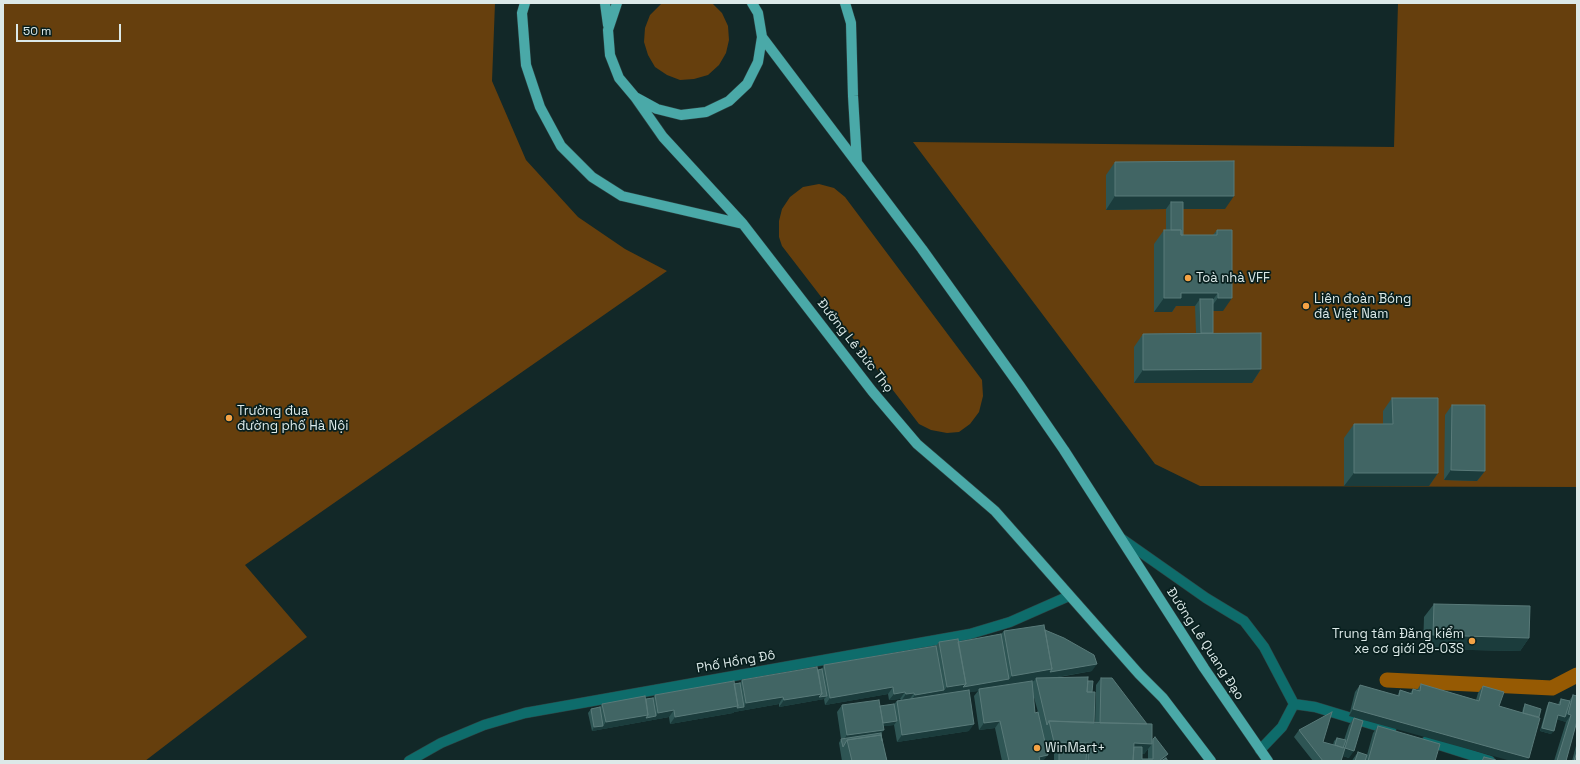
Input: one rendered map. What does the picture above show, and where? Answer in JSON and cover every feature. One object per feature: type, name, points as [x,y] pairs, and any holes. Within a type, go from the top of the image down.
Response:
[{"type":"main road","points":[[525,3],[522,13],[526,66],[540,107],[562,146],[592,177],[622,196],[743,224]]},
{"type":"main road","points":[[605,3],[610,55],[619,78],[636,97],[657,110],[681,115],[706,112],[729,101],[747,84],[758,62],[762,37],[758,13],[752,3]]},
{"type":"main road","points":[[608,30],[617,3]]},
{"type":"main road","points":[[845,3],[851,23],[857,162]]},
{"type":"main road","points":[[762,37],[922,249],[1064,450],[1122,540]]},
{"type":"main road","name":"Đường Lê Đức Thọ","points":[[636,97],[663,137],[743,224],[872,391],[917,444],[995,511],[1069,596]]},
{"type":"main road","name":"Đường Lê Quang Đạo","points":[[1122,540],[1204,668],[1268,761]]},
{"type":"main road","points":[[1069,596],[1162,698],[1211,761]]},
{"type":"street","points":[[1122,540],[1206,598],[1244,621],[1271,658],[1294,704]]},
{"type":"street","name":"Phố Hồng Đô","points":[[409,761],[441,743],[484,725],[525,712],[970,634],[1010,622],[1069,596]]},
{"type":"street","points":[[1294,704],[1315,707],[1401,733]]},
{"type":"street","points":[[1260,750],[1282,727],[1294,704]]},
{"type":"street","points":[[1416,738],[1490,761]]},
{"type":"shaded area","name":"Trường đua đường phố Hà Nội","points":[[3,3],[495,3],[492,81],[526,160],[578,217],[625,249],[667,271],[245,565],[307,637],[145,761],[3,761]]},
{"type":"shaded area","points":[[662,3],[712,3],[722,13],[728,26],[729,40],[726,53],[719,65],[708,75],[694,79],[680,80],[667,75],[655,67],[648,55],[644,42],[645,28],[650,15]]},
{"type":"shaded area","name":"Liên đoàn Bóng đá Việt Nam","points":[[1398,3],[1577,3],[1577,487],[1200,486],[1155,464],[913,142],[1394,147]]},
{"type":"shaded area","points":[[819,184],[834,188],[845,197],[982,380],[983,396],[979,412],[970,424],[959,432],[947,433],[931,430],[919,424],[782,246],[779,237],[779,221],[782,209],[790,197],[803,187]]},
{"type":"building","points":[[1234,161],[1234,196],[1115,196],[1115,162]]},
{"type":"building","points":[[1171,202],[1183,202],[1183,235],[1181,235],[1181,230],[1171,230]]},
{"type":"building","name":"Toà nhà VFF","points":[[1164,230],[1181,230],[1181,235],[1217,235],[1217,230],[1232,230],[1232,298],[1218,298],[1218,293],[1181,293],[1181,298],[1164,298]]},
{"type":"building","points":[[1200,299],[1213,299],[1213,333],[1201,333]]},
{"type":"building","points":[[1261,333],[1261,369],[1143,370],[1143,334]]},
{"type":"building","points":[[1392,398],[1438,398],[1438,473],[1354,473],[1354,424],[1393,424]]},
{"type":"building","points":[[1452,405],[1485,405],[1485,471],[1451,470]]},
{"type":"building","points":[[1434,604],[1530,606],[1529,638],[1433,635]]},
{"type":"building","points":[[1044,625],[1052,669],[1012,676],[1004,631]]},
{"type":"building","points":[[1045,630],[1064,638],[1094,655],[1097,664],[1050,672],[1052,669]]},
{"type":"building","points":[[1001,634],[1009,679],[963,687],[966,684],[958,642]]},
{"type":"building","points":[[958,639],[966,684],[947,687],[939,642]]},
{"type":"building","points":[[936,646],[944,690],[915,695],[914,693],[906,694],[905,692],[894,694],[893,687],[830,698],[824,665]]},
{"type":"building","points":[[817,667],[822,694],[784,700],[783,697],[746,703],[742,680]]},
{"type":"building","points":[[822,669],[827,696],[819,697],[822,694],[818,670]]},
{"type":"building","points":[[1088,677],[1087,692],[1095,692],[1094,723],[1049,721],[1047,725],[1036,678]]},
{"type":"building","points":[[1101,678],[1112,678],[1147,724],[1100,723]]},
{"type":"building","points":[[734,681],[738,706],[675,717],[674,710],[658,713],[655,695]]},
{"type":"building","points":[[1032,681],[1035,713],[1038,712],[1048,755],[1039,757],[1040,761],[1009,761],[1000,721],[984,723],[979,689]]},
{"type":"building","points":[[1088,681],[1093,681],[1092,692],[1087,692]]},
{"type":"building","points":[[740,683],[744,707],[737,708],[738,706],[734,684]]},
{"type":"building","points":[[1421,684],[1479,701],[1483,686],[1504,692],[1499,706],[1540,718],[1529,758],[1353,709],[1360,685],[1399,696],[1400,690],[1412,694],[1413,689],[1420,691]]},
{"type":"building","points":[[969,690],[974,724],[902,735],[897,701]]},
{"type":"building","points":[[1573,695],[1577,696],[1577,721],[1566,761],[1557,761],[1571,715],[1568,714]]},
{"type":"building","points":[[645,696],[648,715],[606,722],[602,704]]},
{"type":"building","points":[[653,698],[656,716],[646,718],[648,715],[646,699]]},
{"type":"building","points":[[1561,699],[1570,701],[1565,717],[1558,715],[1554,731],[1542,728],[1549,702],[1560,705]]},
{"type":"building","points":[[879,700],[884,730],[847,735],[842,705]]},
{"type":"building","points":[[894,704],[897,721],[883,723],[880,706]]},
{"type":"building","points":[[1525,704],[1541,709],[1539,717],[1523,713]]},
{"type":"building","points":[[600,707],[603,726],[594,727],[591,709]]},
{"type":"building","points":[[1332,712],[1323,742],[1345,748],[1341,761],[1323,761],[1299,730]]},
{"type":"building","points":[[1354,718],[1363,721],[1354,751],[1345,748]]},
{"type":"building","points":[[1049,721],[1152,724],[1152,744],[1134,743],[1133,761],[1088,761],[1089,743],[1054,742]]},
{"type":"building","points":[[1378,726],[1440,744],[1435,761],[1368,761]]},
{"type":"building","points":[[881,733],[882,741],[881,735],[847,740],[843,747],[841,739]]},
{"type":"building","points":[[881,735],[887,761],[852,761],[847,740]]},
{"type":"building","points":[[1155,737],[1168,754],[1159,761],[1133,761],[1134,747],[1142,747],[1142,759],[1153,759],[1153,739]]},
{"type":"building","points":[[1337,738],[1346,740],[1343,748],[1335,745]]},
{"type":"building","points":[[1059,745],[1087,746],[1086,761],[1059,761]]},
{"type":"building","points":[[1358,752],[1367,755],[1365,761],[1355,761]]},
{"type":"building","points":[[1577,752],[1577,761],[1574,761]]},
{"type":"building","points":[[1484,757],[1496,760],[1496,761],[1482,761]]},
{"type":"building","points":[[1166,758],[1168,761],[1161,761]]},
{"type":"waterway","points":[[1387,680],[1552,688],[1577,675]]},
{"type":"place","name":"Toà nhà VFF","points":[[1188,278]]},
{"type":"place","name":"Liên đoàn Bóng đá Việt Nam","points":[[1306,306]]},
{"type":"place","name":"Trường đua đường phố Hà Nội","points":[[229,418]]},
{"type":"place","name":"Trung tâm Đăng kiểm xe cơ giới 29-03S","points":[[1472,641]]},
{"type":"place","name":"WinMart+","points":[[1037,748]]}]
